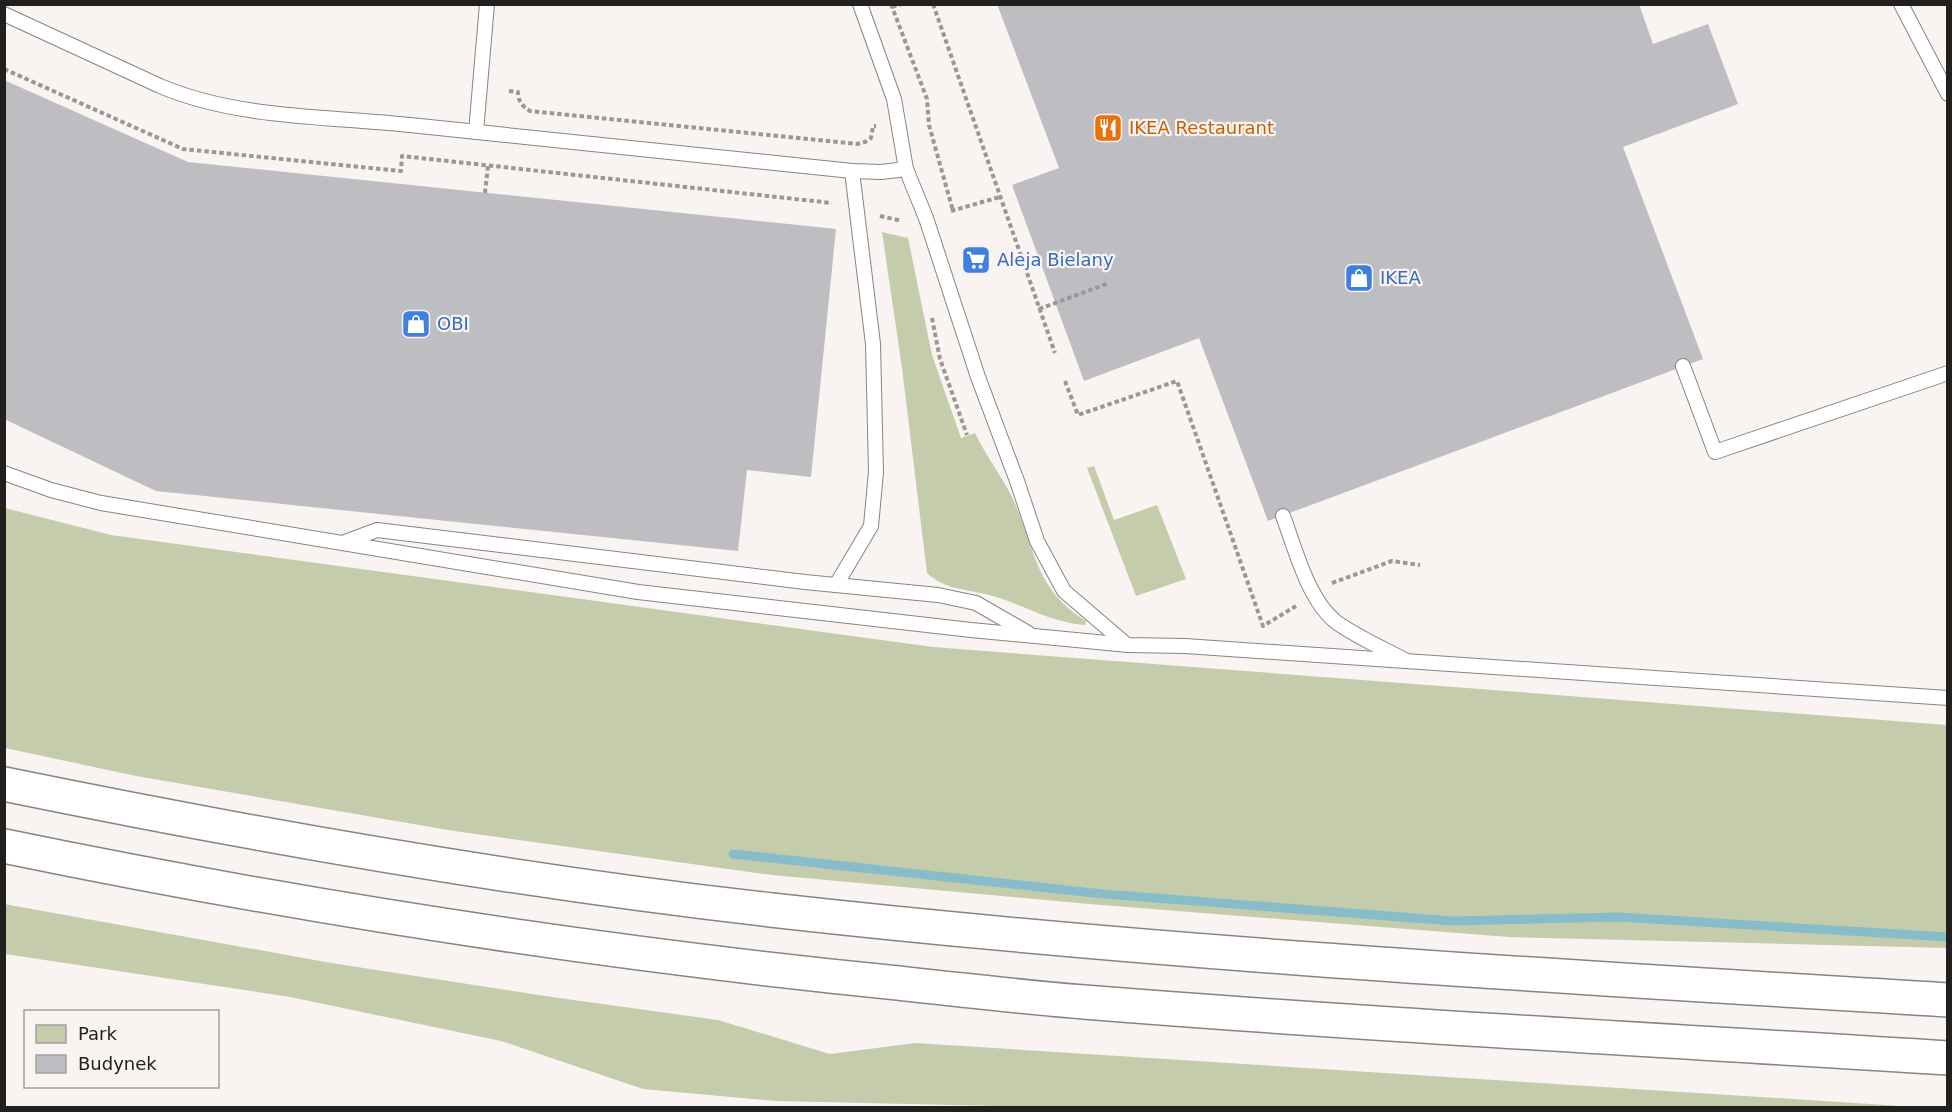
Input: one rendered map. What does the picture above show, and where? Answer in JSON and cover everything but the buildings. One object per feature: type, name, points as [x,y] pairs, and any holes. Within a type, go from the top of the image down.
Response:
[{"type":"highway","points":[[4,784],[130,810],[453,866],[768,910],[1085,942],[1569,977],[1947,1000]]},
{"type":"highway","points":[[4,846],[115,869],[442,926],[763,969],[1080,1002],[1947,1058]]},
{"type":"lane","points":[[476,132],[487,4]]},
{"type":"lane","points":[[860,4],[894,99],[906,169],[927,218],[978,377],[1037,541],[1064,591],[1128,645]]},
{"type":"lane","points":[[1901,4],[1947,94]]},
{"type":"lane","points":[[4,14],[160,86],[211,104],[852,171],[881,172],[906,169]]},
{"type":"lane","points":[[836,585],[871,526],[876,472],[873,344],[852,171]]},
{"type":"lane","points":[[1683,366],[1715,452],[1947,373]]},
{"type":"lane","points":[[4,473],[51,490],[101,503],[638,592],[1128,645],[1185,646],[1947,698]]},
{"type":"lane","points":[[1283,516],[1320,604],[1334,620],[1409,662]]},
{"type":"lane","points":[[343,543],[377,530],[836,585],[938,595],[976,603],[1034,636]]},
{"type":"path","points":[[902,4],[891,6],[927,99],[929,125],[953,211]]},
{"type":"path","points":[[933,4],[1055,353]]},
{"type":"path","points":[[4,69],[183,149],[401,171],[402,156],[831,202],[838,205]]},
{"type":"path","points":[[509,91],[518,92],[518,98],[530,111],[857,144],[871,138],[873,126],[883,126]]},
{"type":"path","points":[[485,193],[488,166]]},
{"type":"path","points":[[946,213],[1000,197]]},
{"type":"path","points":[[1039,309],[1109,283]]},
{"type":"path","points":[[1065,381],[1078,415],[1177,381],[1263,626],[1293,608],[1313,591],[1392,561],[1420,565]]},
{"type":"green space","points":[[882,232],[908,238],[932,355],[961,438],[975,433],[1012,497],[1046,581],[1055,595],[1086,621],[1085,625],[1061,621],[996,597],[951,586],[934,579],[927,573],[902,368]]},
{"type":"green space","points":[[1094,466],[1114,520],[1157,505],[1186,579],[1136,596],[1087,468]]},
{"type":"green space","points":[[5,508],[111,535],[933,647],[1947,725],[1947,948],[1509,937],[1089,904],[772,875],[454,831],[136,776],[5,748]]},
{"type":"green space","points":[[4,904],[331,963],[718,1020],[830,1054],[915,1043],[1917,1107],[1091,1108],[776,1101],[643,1089],[501,1041],[290,997],[5,954]]},
{"type":"waterway","points":[[733,854],[1103,894],[1453,921],[1618,917],[1948,937]]},
{"type":"place","name":"IKEA Restaurant","points":[[1108,128]]},
{"type":"place","name":"Aleja Bielany","points":[[976,260]]},
{"type":"place","name":"IKEA","points":[[1359,278]]},
{"type":"place","name":"OBI","points":[[416,324]]}]
